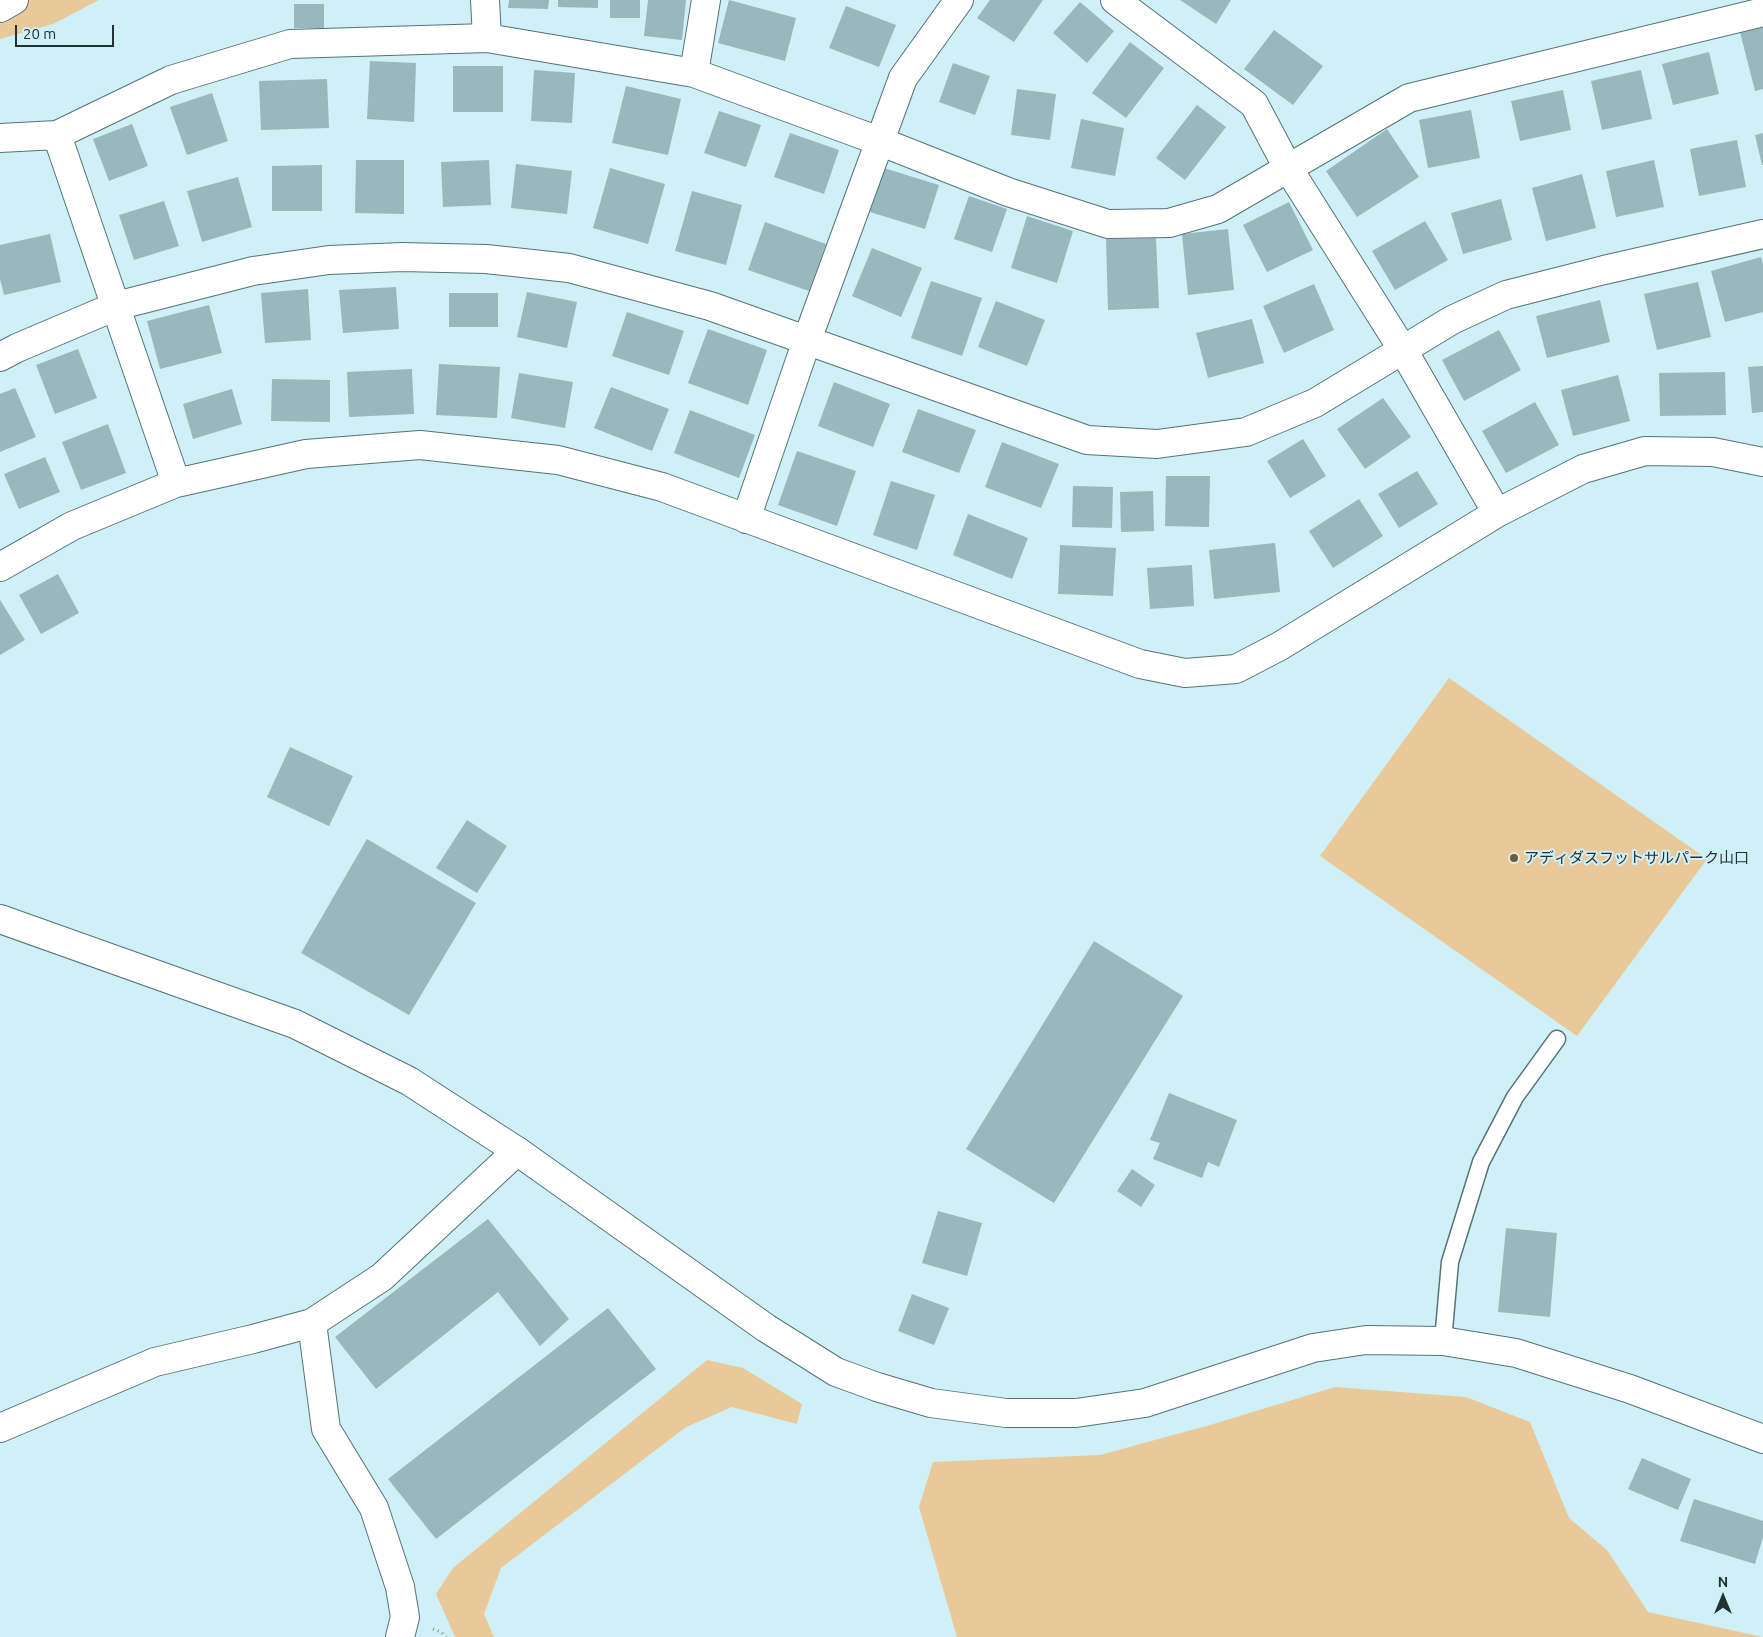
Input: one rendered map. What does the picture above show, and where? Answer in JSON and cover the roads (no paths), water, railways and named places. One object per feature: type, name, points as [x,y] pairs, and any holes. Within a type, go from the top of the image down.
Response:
[{"type":"street","points":[[0,8],[14,0]]},
{"type":"street","points":[[485,0],[487,38]]},
{"type":"street","points":[[694,73],[706,0]]},
{"type":"street","points":[[746,519],[807,340],[903,78],[959,0]]},
{"type":"street","points":[[1115,0],[1254,104],[1288,168],[1403,350],[1497,513]]},
{"type":"street","points":[[0,138],[57,135],[171,80],[290,44],[487,38],[694,73],[879,141],[1008,192],[1108,224],[1169,223],[1218,209],[1409,98],[1763,12]]},
{"type":"street","points":[[57,135],[176,483]]},
{"type":"street","points":[[0,358],[17,348],[116,306],[253,271],[330,260],[402,257],[486,259],[568,268],[710,306],[1087,440],[1157,444],[1246,432],[1315,403],[1452,320],[1506,295],[1604,270],[1763,234]]},
{"type":"street","points":[[0,567],[72,526],[176,483],[306,454],[420,445],[558,460],[662,486],[746,519],[1140,664],[1185,673],[1236,669],[1280,646],[1497,513],[1583,468],[1644,451],[1713,452],[1763,462]]},
{"type":"street","points":[[0,919],[296,1024],[409,1081],[517,1151],[766,1328],[836,1372],[877,1387],[931,1403],[1006,1414],[1076,1414],[1145,1403],[1313,1348],[1366,1340],[1443,1341],[1516,1353],[1630,1390],[1763,1439]]},
{"type":"street","points":[[0,1428],[155,1362],[253,1339],[312,1322],[382,1277],[517,1151]]},
{"type":"street","points":[[312,1322],[326,1429],[374,1508],[400,1587],[405,1617],[400,1637]]},
{"type":"lane","points":[[1443,1341],[1450,1262],[1481,1162],[1515,1097],[1557,1039]]},
{"type":"place","name":"アディダスフットサルパーク山口","points":[[1514,858]]}]
